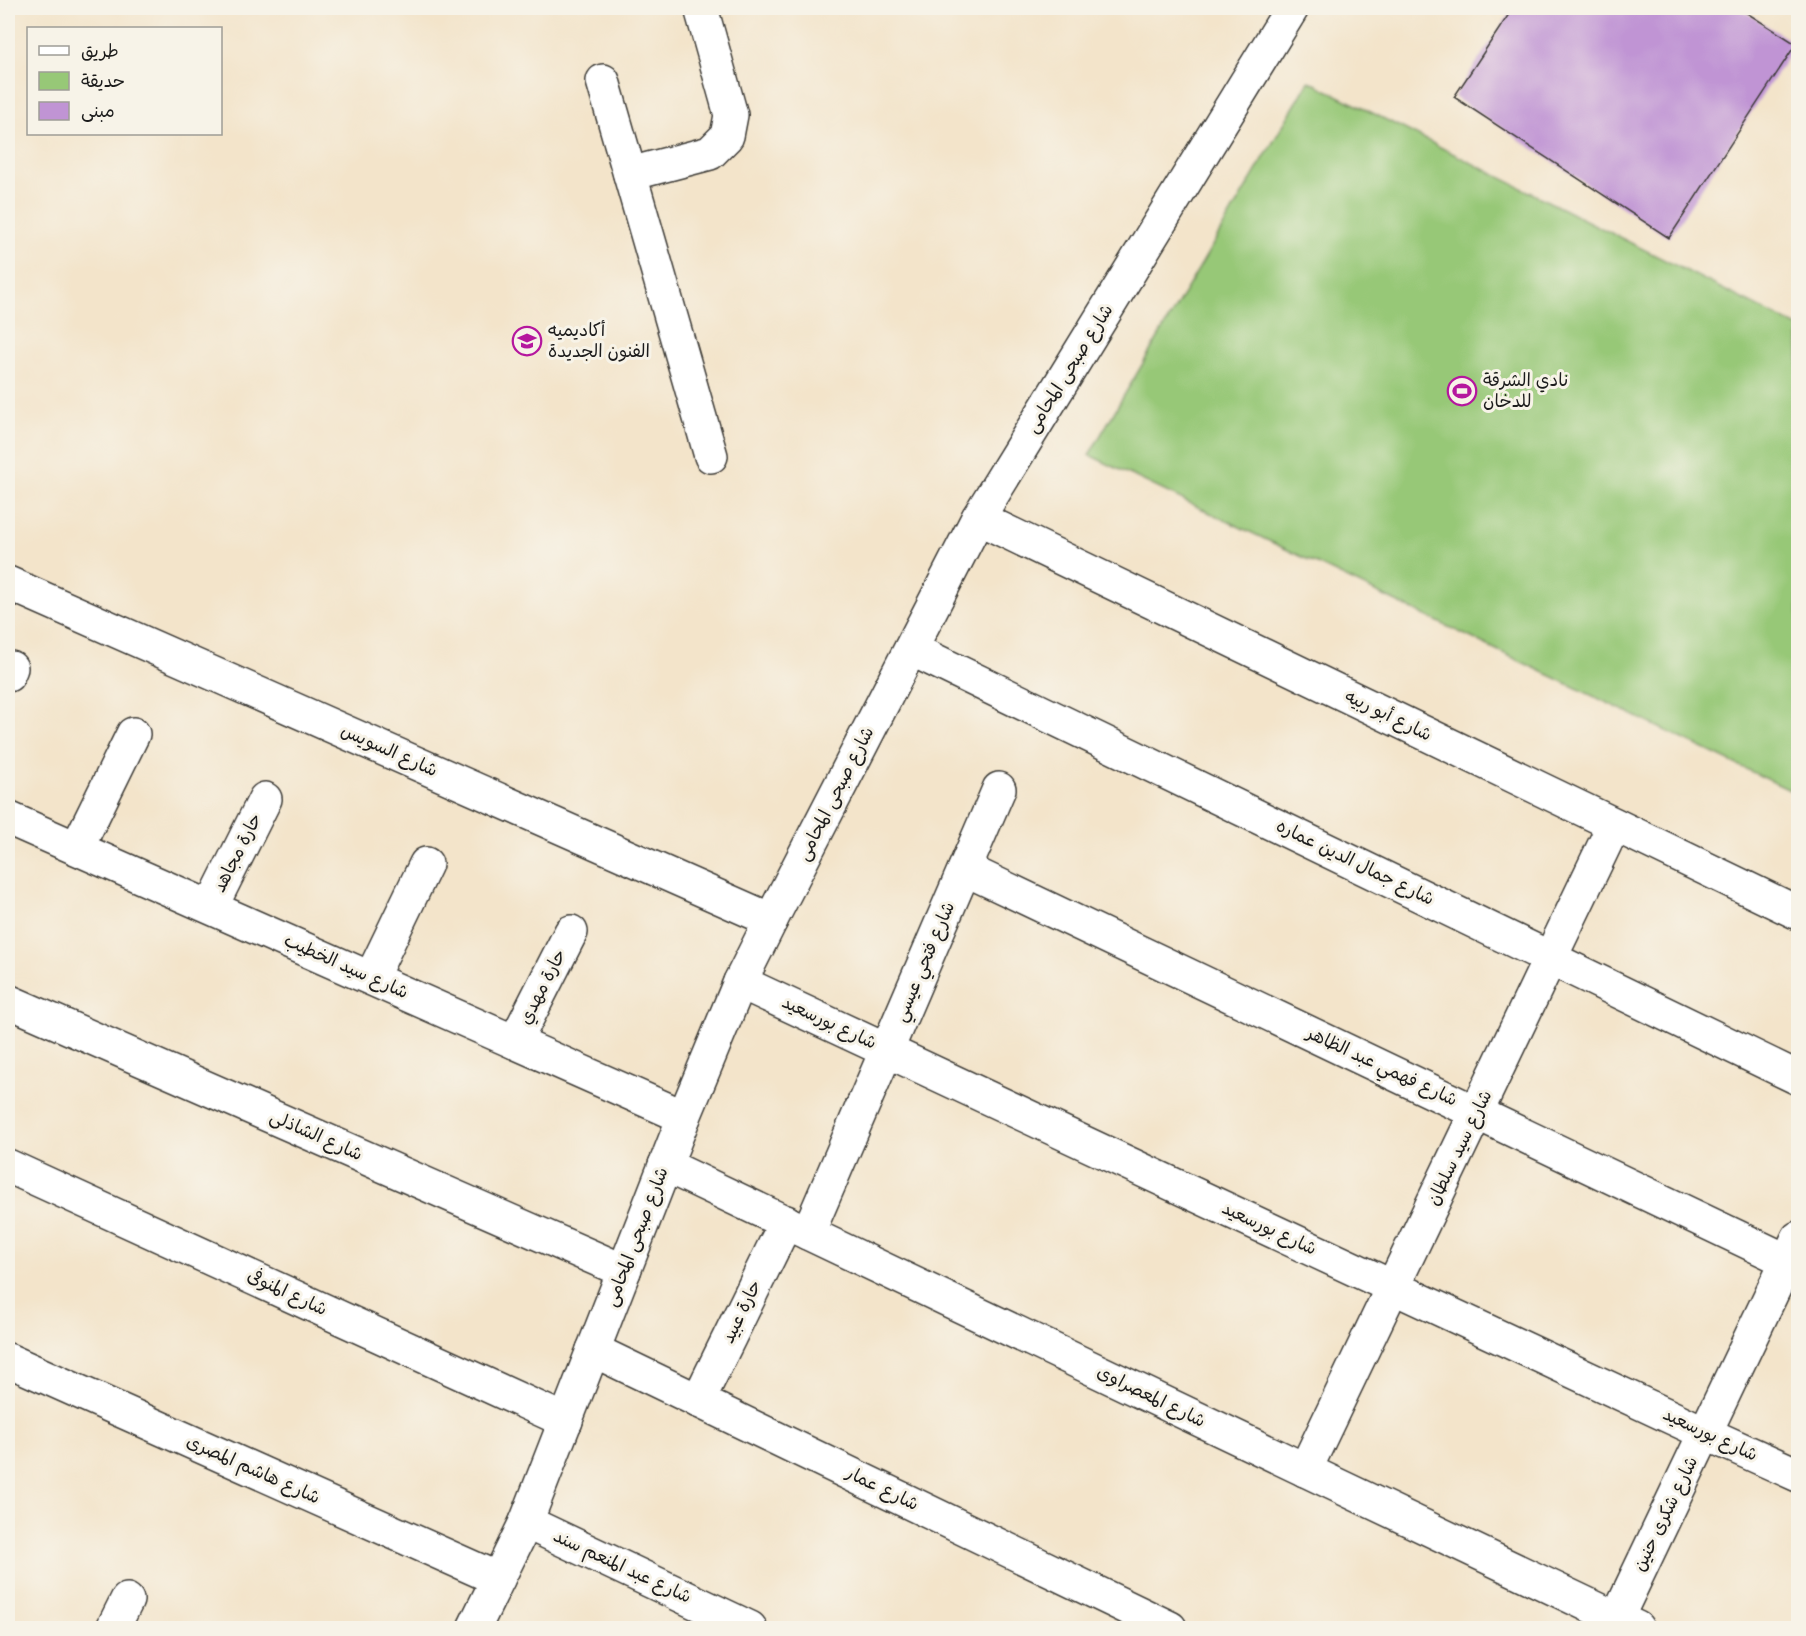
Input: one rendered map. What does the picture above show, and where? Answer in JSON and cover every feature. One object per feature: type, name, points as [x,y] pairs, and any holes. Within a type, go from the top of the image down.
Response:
[{"type":"street","points":[[630,174],[710,153],[728,136],[731,115],[701,8]]},
{"type":"street","name":"شارع صبحى المحامى","points":[[474,1629],[526,1522],[684,1117],[740,982],[771,920],[978,518],[1292,8]]},
{"type":"street","points":[[603,81],[711,456]]},
{"type":"street","name":"شارع أبو ربيه","points":[[978,518],[1798,913]]},
{"type":"street","name":"شارع السويس","points":[[8,583],[771,920]]},
{"type":"street","name":"شارع جمال الدين عماره","points":[[911,649],[1798,1078]]},
{"type":"street","points":[[77,848],[133,734]]},
{"type":"street","name":"شارع فتحي عيسي","points":[[797,1228],[887,1050],[999,789]]},
{"type":"street","name":"حارة مجاهد","points":[[211,907],[265,799]]},
{"type":"street","name":"شارع سيد الخطيب","points":[[8,818],[684,1117]]},
{"type":"street","name":"شارع سيد سلطان","points":[[1305,1470],[1614,825]]},
{"type":"street","points":[[371,978],[426,864]]},
{"type":"street","name":"شارع فهمي عبد الظاهر","points":[[965,869],[1477,1113],[1795,1255]]},
{"type":"street","name":"حارة مهدي","points":[[515,1042],[571,932]]},
{"type":"street","name":"شارع بورسعيد","points":[[740,982],[1798,1475]]},
{"type":"street","name":"شارع الشاذلى","points":[[8,1001],[624,1271]]},
{"type":"street","name":"شارع المعصراوى","points":[[665,1165],[1305,1470],[1621,1625]]},
{"type":"street","name":"شارع المنوفى","points":[[8,1166],[566,1420]]},
{"type":"street","name":"حارة عبيد","points":[[698,1401],[797,1228]]},
{"type":"street","name":"شارع شكرى حنين","points":[[1621,1625],[1705,1433],[1795,1255]]},
{"type":"street","name":"شارع عمار","points":[[593,1350],[1170,1629]]},
{"type":"street","name":"شارع هاشم المصرى","points":[[8,1360],[498,1579]]},
{"type":"street","name":"شارع عبد المنعم سند","points":[[526,1522],[750,1629]]},
{"type":"green space","name":"نادي الشرقة للدخان","points":[[1309,81],[1798,327],[1798,794],[1089,455]]},
{"type":"building","points":[[1513,8],[1739,8],[1796,44],[1669,238],[1454,97]]},
{"type":"place","name":"أكاديميه الفنون الجديدة","points":[[527,341]]},
{"type":"place","name":"نادي الشرقة للدخان","points":[[1462,391]]}]
